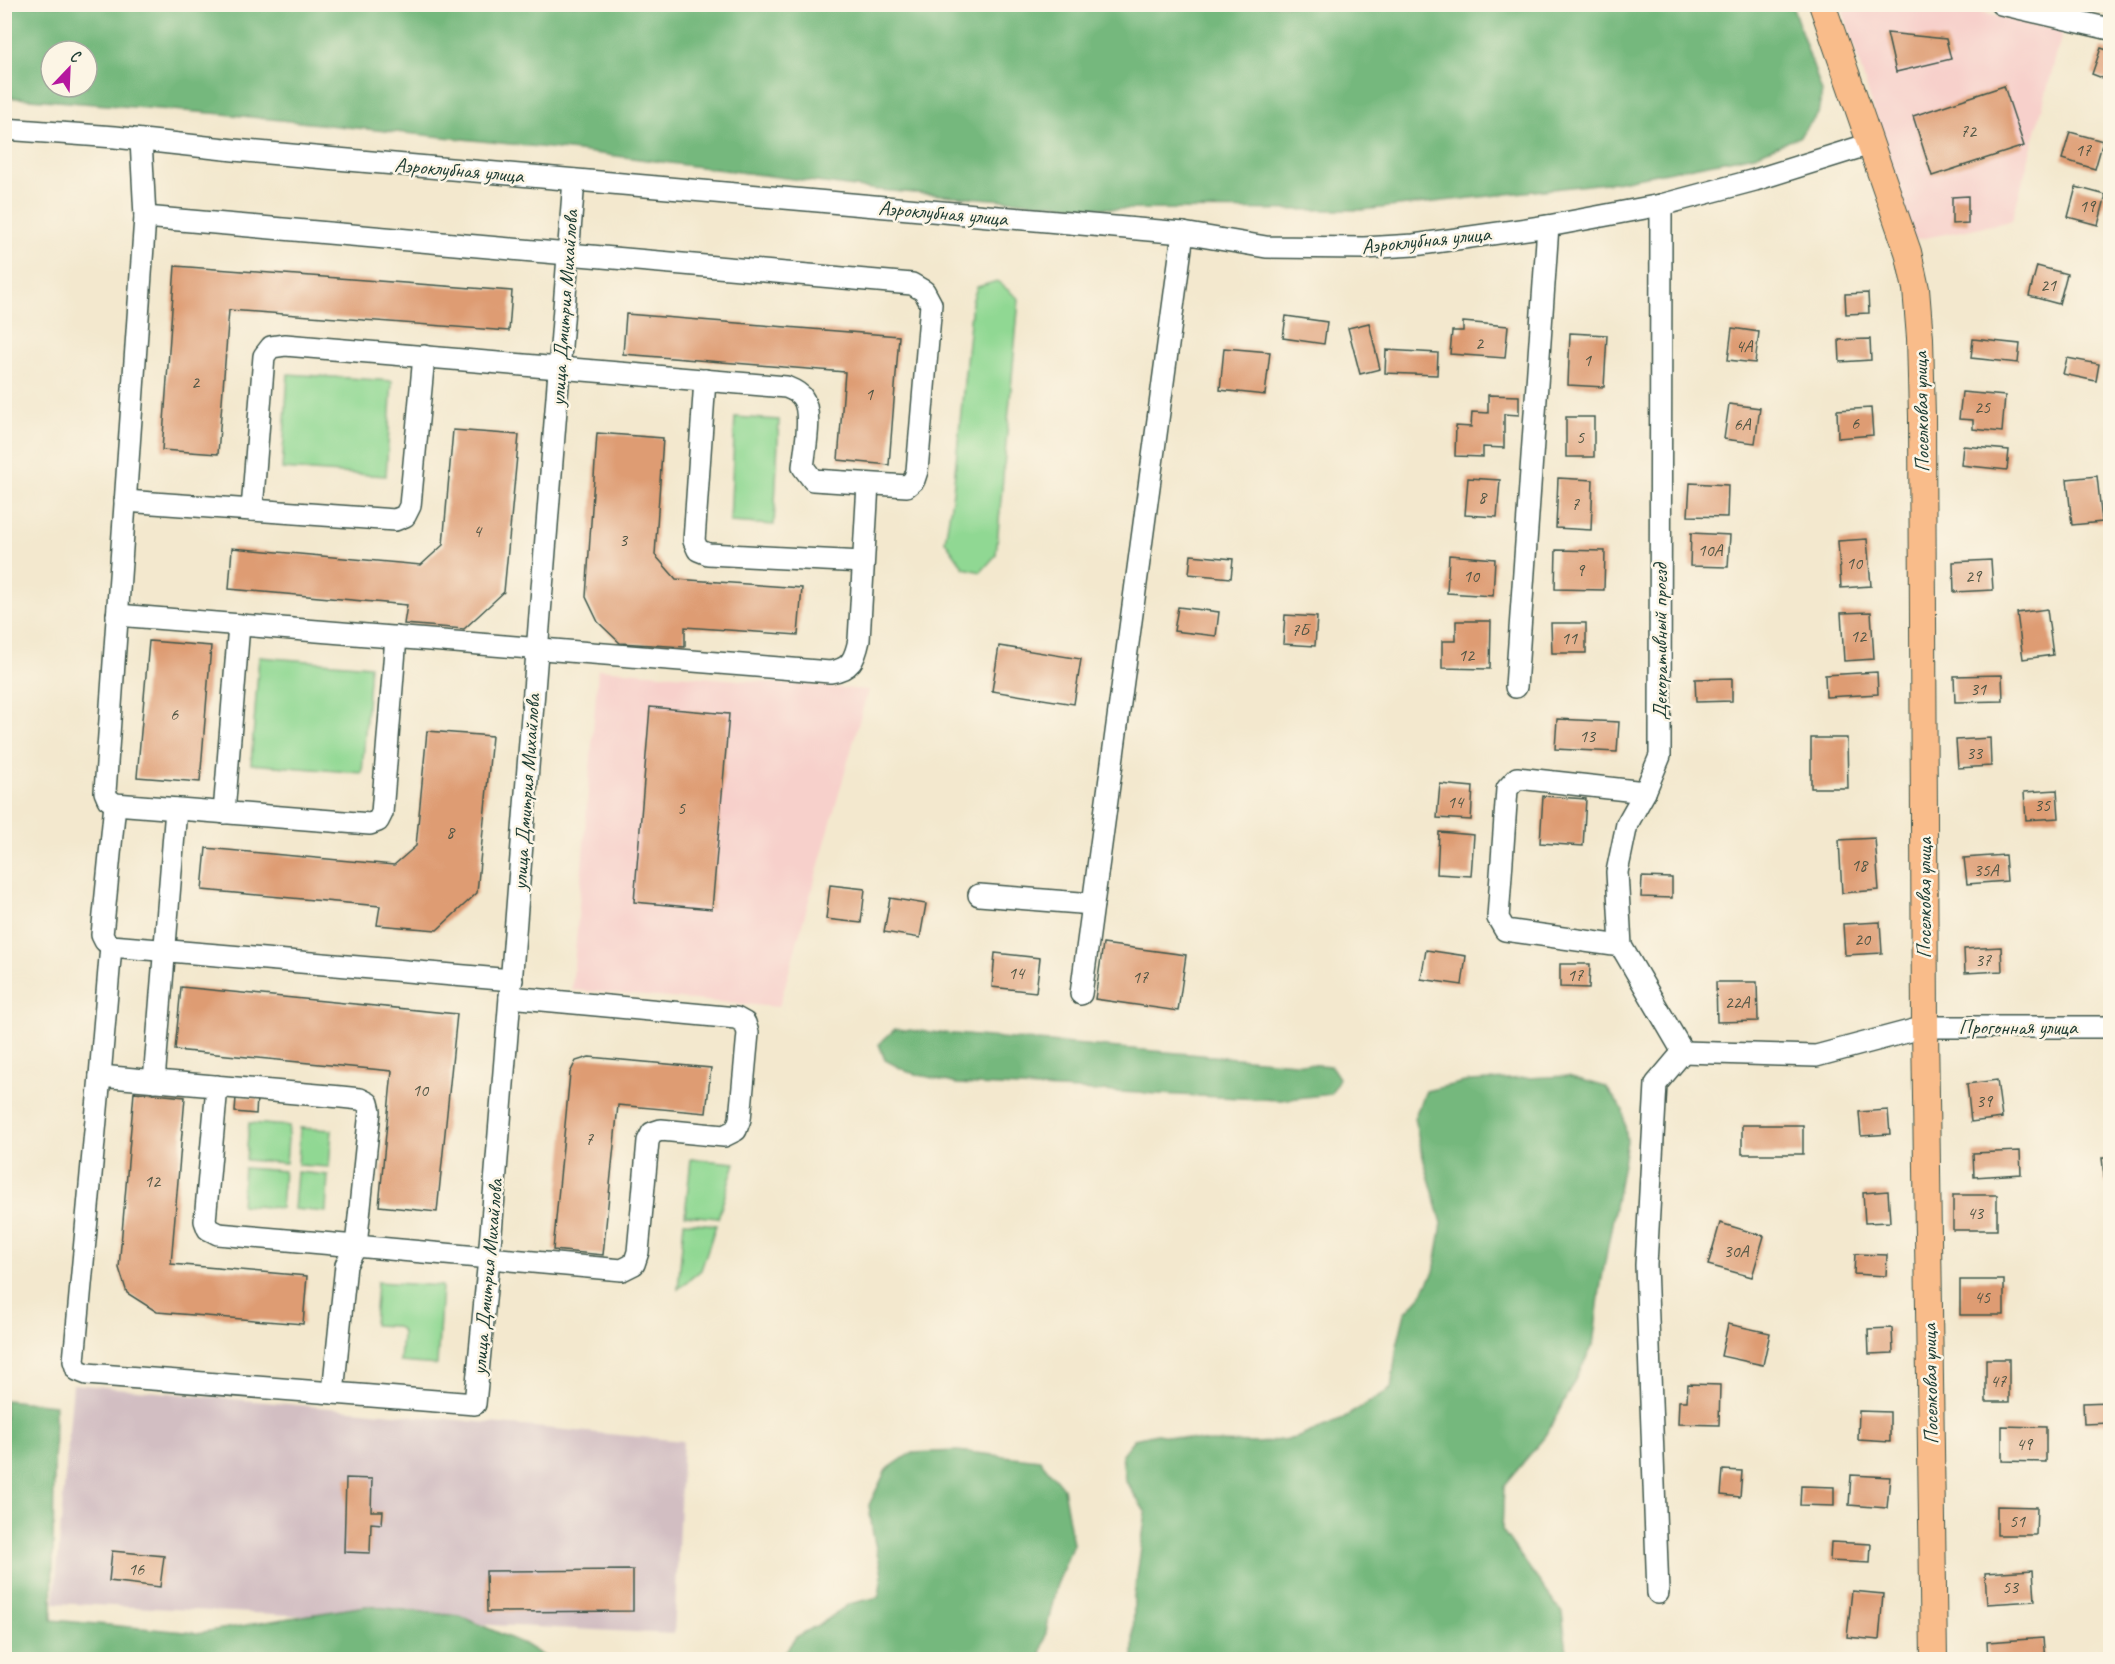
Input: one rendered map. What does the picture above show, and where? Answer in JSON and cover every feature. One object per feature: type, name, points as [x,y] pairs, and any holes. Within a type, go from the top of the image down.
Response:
[{"type":"main road","name":"Поселковая улица","points":[[1822,4],[1908,252],[1916,290],[1920,338],[1925,1027],[1934,1659]]},
{"type":"street","points":[[2001,4],[2078,13],[2110,29]]},
{"type":"street","name":"Аэроклубная улица","points":[[4,129],[1183,233],[1266,246],[1364,248],[1414,245],[1548,226],[1661,205],[1755,180],[1870,144]]},
{"type":"street","points":[[141,140],[145,217],[105,792],[108,799],[115,804],[224,813],[370,824],[378,821],[382,813],[396,638]]},
{"type":"street","name":"улица Дмитрия Михайлова","points":[[333,1393],[475,1404],[511,989],[573,180]]},
{"type":"street","name":"Декоративный проезд","points":[[1661,205],[1660,756],[1627,824],[1617,872],[1620,946],[1683,1052]]},
{"type":"street","points":[[145,217],[912,284],[924,291],[931,304],[917,471],[914,480],[907,486],[813,480],[803,467],[808,416],[802,396],[786,387],[285,345],[272,347],[264,356],[252,510]]},
{"type":"street","points":[[1516,687],[1548,226]]},
{"type":"street","points":[[1081,994],[1183,233]]},
{"type":"street","points":[[125,501],[395,520],[405,516],[410,506],[424,356]]},
{"type":"street","points":[[705,380],[694,541],[698,550],[708,554],[863,562]]},
{"type":"street","points":[[117,615],[838,671],[853,661],[859,640],[867,484]]},
{"type":"street","points":[[224,813],[239,625]]},
{"type":"street","points":[[1620,946],[1504,930],[1498,918],[1507,789],[1517,778],[1644,792]]},
{"type":"street","points":[[115,804],[102,935],[111,946],[511,989],[736,1018],[745,1023],[748,1033],[740,1119],[736,1130],[724,1136],[661,1130],[652,1133],[648,1141],[638,1252],[634,1264],[622,1269],[218,1234],[208,1229],[205,1221],[217,1086]]},
{"type":"street","points":[[154,1081],[176,809]]},
{"type":"street","points":[[979,896],[1093,904]]},
{"type":"street","points":[[100,1076],[360,1099],[368,1103],[370,1111],[356,1246],[346,1265],[333,1393],[87,1374],[76,1370],[74,1361],[111,946]]},
{"type":"street","name":"Прогонная улица","points":[[1683,1052],[1816,1056],[1925,1027],[2110,1027]]},
{"type":"street","points":[[1658,1593],[1646,1264],[1656,1084],[1683,1052]]},
{"type":"shaded area","points":[[1841,5],[1944,5],[2063,30],[2012,221],[1914,240]]},
{"type":"shaded area","points":[[598,669],[868,690],[779,1007],[572,990]]},
{"type":"shaded area","points":[[73,1384],[683,1441],[674,1634],[54,1603]]},
{"type":"green space","points":[[4,5],[1792,5],[1822,92],[1818,114],[1799,137],[1755,155],[1615,182],[1362,210],[1116,209],[878,190],[578,151],[223,114],[5,97]]},
{"type":"green space","points":[[997,281],[1019,299],[996,555],[981,572],[964,568],[945,541],[953,492],[972,302],[977,287]]},
{"type":"green space","points":[[288,374],[392,381],[386,476],[282,469]]},
{"type":"green space","points":[[735,417],[779,420],[774,525],[730,522]]},
{"type":"green space","points":[[259,657],[370,666],[362,773],[251,764]]},
{"type":"green space","points":[[895,1029],[1331,1066],[1339,1078],[1331,1094],[1280,1100],[957,1084],[908,1072],[885,1060],[879,1044]]},
{"type":"green space","points":[[1568,1076],[1606,1087],[1623,1110],[1627,1141],[1600,1289],[1593,1345],[1547,1434],[1504,1486],[1502,1530],[1562,1613],[1568,1659],[1133,1659],[1134,1597],[1146,1513],[1125,1480],[1122,1454],[1134,1439],[1157,1434],[1206,1442],[1258,1443],[1296,1438],[1340,1420],[1391,1389],[1397,1346],[1405,1313],[1421,1295],[1434,1272],[1442,1223],[1414,1118],[1426,1091],[1469,1081]]},
{"type":"green space","points":[[249,1123],[289,1126],[286,1163],[246,1160]]},
{"type":"green space","points":[[300,1128],[332,1130],[329,1167],[298,1165]]},
{"type":"green space","points":[[691,1159],[735,1163],[718,1218],[685,1215]]},
{"type":"green space","points":[[244,1168],[284,1171],[281,1208],[241,1205]]},
{"type":"green space","points":[[297,1172],[328,1175],[326,1212],[294,1209]]},
{"type":"green space","points":[[684,1222],[716,1225],[701,1270],[678,1289]]},
{"type":"green space","points":[[377,1282],[442,1286],[437,1365],[400,1362],[401,1329],[394,1326],[374,1325]]},
{"type":"green space","points":[[5,1400],[55,1405],[52,1620],[197,1633],[366,1606],[460,1616],[524,1644],[548,1659],[5,1659]]},
{"type":"green space","points":[[957,1451],[1040,1460],[1063,1488],[1073,1544],[1056,1587],[1040,1659],[780,1659],[796,1637],[849,1604],[879,1597],[882,1573],[869,1505],[886,1470],[911,1453]]},
{"type":"building","points":[[1887,33],[1946,39],[1951,59],[1896,72]]},
{"type":"building","points":[[2101,48],[2110,51],[2110,81],[2092,74]]},
{"type":"building","points":[[2004,86],[2024,146],[1932,176],[1913,116]]},
{"type":"building","points":[[2070,132],[2103,141],[2095,169],[2062,159]]},
{"type":"building","points":[[2076,187],[2106,195],[2098,225],[2068,217]]},
{"type":"building","points":[[1968,196],[1968,223],[1952,224],[1952,197]]},
{"type":"building","points":[[175,266],[512,291],[509,331],[229,310],[218,454],[162,450]]},
{"type":"building","points":[[2037,266],[2067,274],[2059,304],[2029,296]]},
{"type":"building","points":[[1868,293],[1869,313],[1846,314],[1845,294]]},
{"type":"building","points":[[626,314],[899,336],[889,465],[838,460],[845,372],[623,354]]},
{"type":"building","points":[[1286,316],[1327,322],[1324,344],[1283,338]]},
{"type":"building","points":[[1463,322],[1508,326],[1505,358],[1450,354],[1452,331],[1463,331]]},
{"type":"building","points":[[1369,323],[1380,369],[1360,374],[1348,328]]},
{"type":"building","points":[[1732,328],[1759,332],[1755,363],[1728,360]]},
{"type":"building","points":[[1570,333],[1607,335],[1604,387],[1568,385]]},
{"type":"building","points":[[1870,339],[1871,360],[1840,362],[1839,340]]},
{"type":"building","points":[[1973,339],[2020,344],[2018,363],[1971,358]]},
{"type":"building","points":[[1224,348],[1270,352],[1265,395],[1220,390]]},
{"type":"building","points":[[1386,350],[1438,353],[1437,375],[1385,373]]},
{"type":"building","points":[[2067,358],[2099,364],[2096,381],[2063,374]]},
{"type":"building","points":[[1962,392],[2005,396],[2002,432],[1973,429],[1973,420],[1959,419]]},
{"type":"building","points":[[1488,395],[1519,396],[1519,415],[1504,414],[1504,448],[1483,447],[1483,457],[1455,456],[1456,426],[1471,427],[1472,412],[1488,413]]},
{"type":"building","points":[[1729,404],[1760,408],[1755,443],[1724,439]]},
{"type":"building","points":[[1871,408],[1873,435],[1838,438],[1837,410]]},
{"type":"building","points":[[1566,417],[1594,417],[1594,457],[1566,457]]},
{"type":"building","points":[[453,430],[519,435],[504,592],[464,629],[404,624],[407,605],[229,589],[232,548],[421,565],[443,545]]},
{"type":"building","points":[[597,433],[663,438],[655,555],[676,579],[802,588],[798,635],[685,627],[685,647],[620,643],[598,622],[586,597]]},
{"type":"building","points":[[1963,446],[2009,450],[2007,470],[1961,465]]},
{"type":"building","points":[[2097,476],[2102,522],[2072,525],[2067,479]]},
{"type":"building","points":[[1468,478],[1500,480],[1497,517],[1465,515]]},
{"type":"building","points":[[1558,478],[1593,480],[1591,530],[1556,528]]},
{"type":"building","points":[[1690,483],[1728,485],[1727,517],[1688,516]]},
{"type":"building","points":[[1691,533],[1730,535],[1728,567],[1690,566]]},
{"type":"building","points":[[1867,539],[1871,586],[1841,588],[1838,541]]},
{"type":"building","points":[[1556,550],[1605,551],[1604,590],[1555,589]]},
{"type":"building","points":[[1191,555],[1233,559],[1231,578],[1189,574]]},
{"type":"building","points":[[1449,555],[1495,559],[1493,596],[1447,593]]},
{"type":"building","points":[[1991,560],[1993,590],[1954,592],[1953,562]]},
{"type":"building","points":[[1178,607],[1219,612],[1216,636],[1174,631]]},
{"type":"building","points":[[2047,609],[2053,655],[2023,659],[2017,613]]},
{"type":"building","points":[[1871,612],[1874,659],[1844,661],[1841,613]]},
{"type":"building","points":[[1285,615],[1317,617],[1315,646],[1283,644]]},
{"type":"building","points":[[1456,621],[1491,621],[1490,669],[1442,668],[1442,641],[1456,641]]},
{"type":"building","points":[[1551,623],[1586,623],[1586,653],[1552,653]]},
{"type":"building","points":[[149,641],[211,646],[200,782],[137,777]]},
{"type":"building","points":[[999,646],[1081,659],[1074,704],[992,691]]},
{"type":"building","points":[[1877,672],[1878,694],[1826,697],[1825,675]]},
{"type":"building","points":[[2002,675],[2003,701],[1955,702],[1954,676]]},
{"type":"building","points":[[1732,678],[1732,701],[1696,702],[1695,679]]},
{"type":"building","points":[[650,707],[729,714],[712,909],[634,902]]},
{"type":"building","points":[[1557,719],[1619,722],[1617,752],[1555,749]]},
{"type":"building","points":[[427,731],[492,736],[477,893],[437,930],[377,925],[380,906],[202,890],[206,848],[394,865],[416,846]]},
{"type":"building","points":[[1811,738],[1847,738],[1848,788],[1811,788]]},
{"type":"building","points":[[1990,738],[1991,766],[1958,768],[1956,740]]},
{"type":"building","points":[[1440,784],[1473,787],[1471,820],[1437,818]]},
{"type":"building","points":[[2057,790],[2059,818],[2026,820],[2024,792]]},
{"type":"building","points":[[1543,796],[1586,799],[1583,846],[1540,843]]},
{"type":"building","points":[[1439,832],[1474,835],[1471,876],[1437,874]]},
{"type":"building","points":[[1875,838],[1879,890],[1842,893],[1839,840]]},
{"type":"building","points":[[2005,855],[2007,881],[1967,884],[1964,858]]},
{"type":"building","points":[[1642,877],[1672,878],[1672,898],[1641,897]]},
{"type":"building","points":[[830,885],[865,889],[861,923],[826,919]]},
{"type":"building","points":[[890,898],[926,904],[920,938],[884,932]]},
{"type":"building","points":[[1880,922],[1882,953],[1845,955],[1843,924]]},
{"type":"building","points":[[1103,944],[1186,955],[1178,1011],[1095,999]]},
{"type":"building","points":[[2001,947],[2002,971],[1965,973],[1964,949]]},
{"type":"building","points":[[1426,950],[1466,956],[1462,985],[1421,979]]},
{"type":"building","points":[[995,953],[1040,958],[1036,992],[992,987]]},
{"type":"building","points":[[1560,964],[1590,964],[1589,988],[1560,987]]},
{"type":"building","points":[[1716,982],[1757,982],[1758,1021],[1717,1022]]},
{"type":"building","points":[[181,987],[457,1014],[437,1212],[379,1206],[392,1071],[175,1050]]},
{"type":"building","points":[[589,1057],[711,1068],[706,1113],[618,1105],[603,1255],[553,1250],[570,1073],[576,1061]]},
{"type":"building","points":[[1997,1080],[2002,1118],[1971,1122],[1967,1084]]},
{"type":"building","points":[[134,1092],[185,1097],[171,1264],[307,1276],[303,1324],[157,1312],[127,1293],[119,1268]]},
{"type":"building","points":[[236,1097],[257,1098],[256,1114],[235,1112]]},
{"type":"building","points":[[1888,1110],[1890,1134],[1861,1136],[1859,1112]]},
{"type":"building","points":[[1742,1125],[1803,1125],[1803,1154],[1742,1154]]},
{"type":"building","points":[[2020,1151],[2021,1174],[1974,1177],[1973,1153]]},
{"type":"building","points":[[2102,1158],[2110,1158],[2110,1184],[2105,1184]]},
{"type":"building","points":[[1888,1191],[1890,1222],[1865,1223],[1863,1193]]},
{"type":"building","points":[[1953,1195],[1997,1195],[1997,1230],[1953,1230]]},
{"type":"building","points":[[1720,1223],[1764,1236],[1752,1277],[1708,1265]]},
{"type":"building","points":[[1855,1254],[1887,1255],[1886,1276],[1854,1274]]},
{"type":"building","points":[[1960,1280],[2004,1280],[2004,1315],[1960,1315]]},
{"type":"building","points":[[1728,1324],[1770,1333],[1763,1365],[1721,1356]]},
{"type":"building","points":[[1892,1328],[1893,1353],[1869,1354],[1868,1329]]},
{"type":"building","points":[[1986,1359],[2009,1359],[2009,1402],[1986,1402]]},
{"type":"building","points":[[1688,1384],[1720,1385],[1719,1425],[1678,1424],[1679,1401],[1687,1401]]},
{"type":"building","points":[[2110,1402],[2110,1423],[2084,1424],[2083,1403]]},
{"type":"building","points":[[1859,1411],[1890,1412],[1890,1442],[1858,1440]]},
{"type":"building","points":[[2002,1426],[2046,1427],[2046,1462],[2002,1461]]},
{"type":"building","points":[[1723,1470],[1742,1471],[1740,1497],[1721,1495]]},
{"type":"building","points":[[1851,1475],[1890,1477],[1887,1508],[1849,1505]]},
{"type":"building","points":[[346,1478],[372,1479],[371,1511],[383,1511],[382,1524],[371,1523],[370,1553],[344,1552]]},
{"type":"building","points":[[1801,1486],[1834,1487],[1834,1506],[1800,1505]]},
{"type":"building","points":[[1997,1506],[2037,1507],[2036,1535],[1997,1535]]},
{"type":"building","points":[[1831,1542],[1871,1544],[1870,1563],[1830,1561]]},
{"type":"building","points":[[112,1551],[164,1556],[160,1587],[109,1581]]},
{"type":"building","points":[[633,1570],[633,1611],[487,1612],[486,1571]]},
{"type":"building","points":[[2033,1570],[2035,1601],[1987,1604],[1985,1573]]},
{"type":"building","points":[[1852,1591],[1883,1594],[1879,1640],[1847,1637]]},
{"type":"building","points":[[2043,1638],[2045,1660],[1988,1660],[1987,1642]]}]
